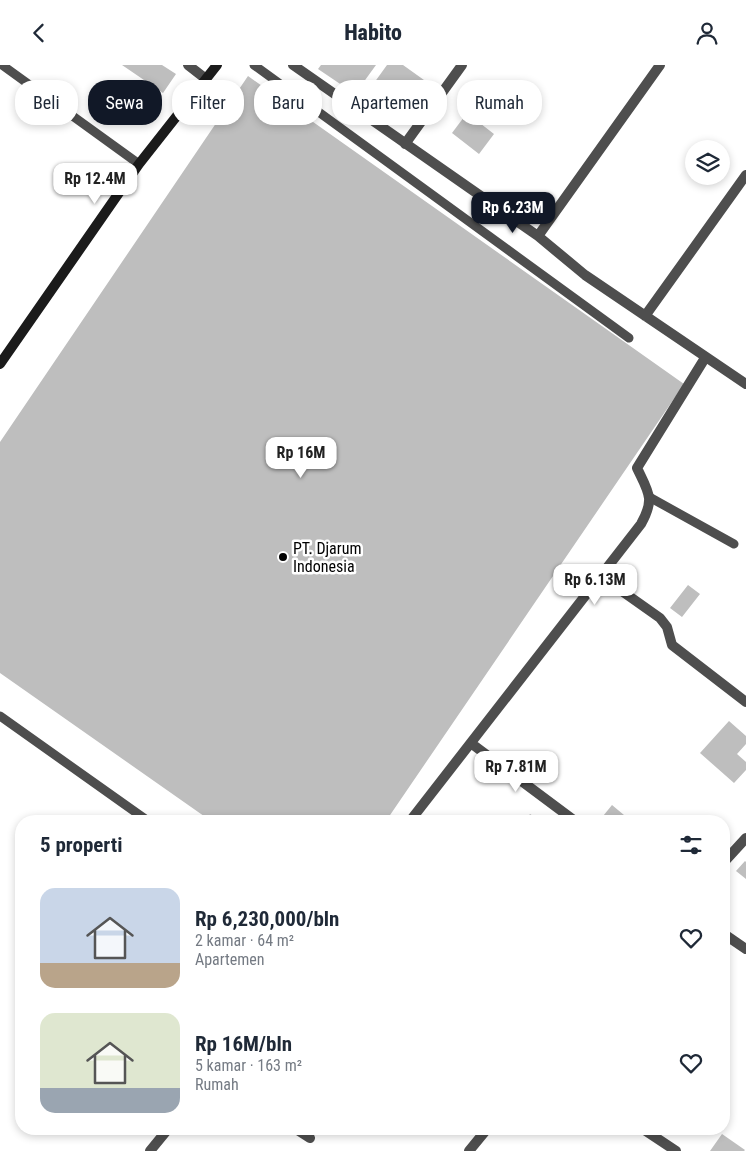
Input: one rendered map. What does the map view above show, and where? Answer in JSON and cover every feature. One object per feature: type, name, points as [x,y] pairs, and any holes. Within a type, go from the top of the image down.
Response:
[{"type":"street","points":[[188,65],[206,79]]},
{"type":"street","points":[[0,364],[139,164],[217,65]]},
{"type":"street","points":[[293,65],[538,236],[586,275],[704,358],[746,384]]},
{"type":"street","points":[[405,144],[462,65]]},
{"type":"street","points":[[538,236],[660,65]]},
{"type":"street","points":[[645,316],[746,175]]},
{"type":"street","points":[[415,815],[641,525],[649,509],[651,498],[636,468],[704,358]]},
{"type":"street","points":[[602,577],[660,619],[667,627],[672,645],[746,703]]},
{"type":"street","points":[[472,744],[567,815]]},
{"type":"street","points":[[730,855],[746,837]]},
{"type":"street","points":[[730,938],[746,949]]},
{"type":"street","points":[[150,1151],[163,1135]]},
{"type":"street","points":[[305,1135],[310,1138]]},
{"type":"street","points":[[469,1151],[481,1135]]},
{"type":"street","points":[[651,1135],[676,1151]]},
{"type":"lane","points":[[2,65],[139,164]]},
{"type":"lane","points":[[254,65],[629,338]]},
{"type":"lane","points":[[651,498],[734,544]]},
{"type":"lane","points":[[0,716],[140,815]]},
{"type":"building","points":[[122,65],[162,65],[176,74],[163,93],[162,80],[144,80]]},
{"type":"building","points":[[321,65],[376,65],[365,80],[334,80],[318,69]]},
{"type":"building","points":[[387,65],[403,65],[424,80],[376,80]]},
{"type":"building","name":"PT. Djarum Indonesia","points":[[248,76],[254,80],[254,125],[317,125],[684,384],[390,815],[202,815],[0,673],[0,442],[215,125],[244,125],[244,82]]},
{"type":"building","points":[[458,125],[482,125],[494,134],[479,154],[452,133]]},
{"type":"building","points":[[688,585],[700,594],[682,617],[670,608]]},
{"type":"building","points":[[729,721],[746,736],[746,744],[737,754],[746,762],[746,770],[734,783],[700,753]]},
{"type":"building","points":[[612,805],[624,815],[604,815]]},
{"type":"building","points":[[746,862],[746,879],[736,871]]},
{"type":"building","points":[[721,1135],[745,1150],[744,1151],[710,1151]]},
{"type":"place","name":"PT. Djarum Indonesia","points":[[283,557]]}]
